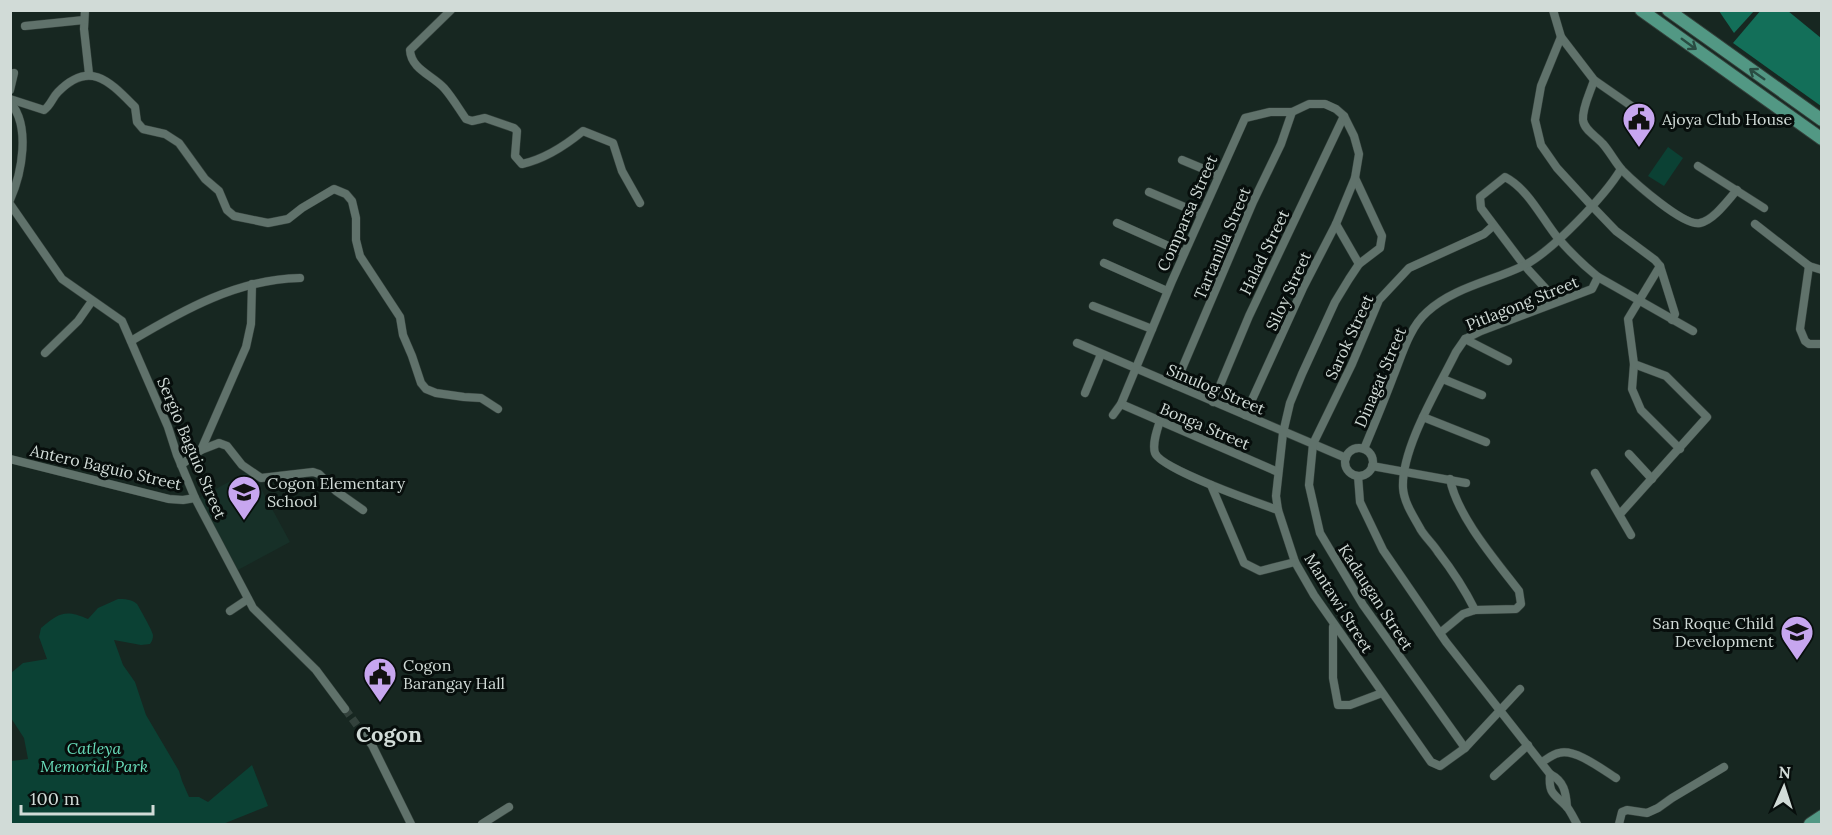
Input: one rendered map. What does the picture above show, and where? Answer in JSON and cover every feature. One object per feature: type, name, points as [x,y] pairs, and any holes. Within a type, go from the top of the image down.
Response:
[{"type":"main road","points":[[1641,10],[1821,140]]},
{"type":"main road","points":[[1668,10],[1821,120]]},
{"type":"main road","points":[[1768,101],[1777,88]]},
{"type":"main road","points":[[1810,825],[1821,816]]},
{"type":"street","points":[[85,10],[89,74]]},
{"type":"street","points":[[451,10],[410,50],[410,56],[414,63],[443,87],[466,119],[472,121],[485,118],[514,128],[517,131],[515,156],[522,164],[534,161],[558,148],[583,130],[613,143],[622,171],[640,203]]},
{"type":"street","points":[[1553,10],[1561,37],[1594,80],[1640,112]]},
{"type":"street","points":[[24,26],[84,20]]},
{"type":"street","points":[[1561,37],[1541,86],[1535,120],[1541,145],[1557,168],[1616,231],[1660,266],[1675,314],[1672,320]]},
{"type":"street","points":[[10,90],[14,73]]},
{"type":"street","points":[[10,100],[44,110],[51,104],[57,92],[76,79],[89,74],[99,76],[135,107],[136,122],[143,129],[165,134],[179,143],[205,179],[219,191],[227,210],[234,216],[267,223],[288,219],[334,189],[346,194],[352,201],[356,218],[356,240],[360,256],[384,297],[400,317],[403,335],[426,389],[452,396],[482,398],[498,409]]},
{"type":"street","points":[[1594,80],[1583,121],[1586,128],[1621,169],[1658,202],[1691,223],[1699,223],[1706,220],[1737,189]]},
{"type":"street","points":[[10,100],[16,108],[23,129],[18,181],[10,202]]},
{"type":"street","name":"Comparsa Street","points":[[1113,415],[1121,404],[1167,291],[1245,118],[1270,112],[1292,112],[1309,104],[1336,109],[1344,116]]},
{"type":"street","name":"Tartanilla Street","points":[[1175,385],[1253,202],[1281,144],[1292,112]]},
{"type":"street","points":[[1344,116],[1354,136],[1359,154],[1355,178]]},
{"type":"street","name":"Halad Street","points":[[1213,402],[1249,316],[1344,116]]},
{"type":"street","points":[[1182,160],[1218,175]]},
{"type":"street","points":[[1698,166],[1764,208]]},
{"type":"street","name":"Dinagat Street","points":[[1364,449],[1408,339],[1425,314],[1445,298],[1524,265],[1545,252],[1591,205],[1621,169]]},
{"type":"street","points":[[1557,301],[1524,265],[1481,208],[1480,197],[1505,177],[1517,183],[1559,239],[1598,277],[1693,332]]},
{"type":"street","name":"Siloy Street","points":[[1245,415],[1303,288],[1336,224],[1355,178]]},
{"type":"street","name":"Mantawi Street","points":[[1355,178],[1382,240],[1377,252],[1359,264],[1335,302],[1290,403],[1278,472],[1276,496],[1278,510],[1295,562],[1333,626],[1431,762],[1440,766],[1465,748],[1520,689]]},
{"type":"street","points":[[1149,192],[1201,214]]},
{"type":"street","name":"Sergio Baguio Street","points":[[10,202],[62,279],[120,319],[168,427],[195,498],[253,608],[316,670],[345,710]]},
{"type":"street","points":[[1117,223],[1184,253]]},
{"type":"street","points":[[1336,224],[1359,264]]},
{"type":"street","points":[[1755,224],[1809,266],[1821,270]]},
{"type":"street","name":"Sarok Street","points":[[1313,444],[1352,364],[1378,300],[1409,268],[1484,234],[1493,226]]},
{"type":"street","points":[[1104,263],[1167,291]]},
{"type":"street","points":[[1660,266],[1628,318],[1634,364],[1632,389],[1641,410],[1680,449]]},
{"type":"street","points":[[1809,266],[1800,329],[1804,341],[1809,344],[1821,344]]},
{"type":"street","name":"Pitlagong Street","points":[[1475,610],[1468,596],[1422,531],[1406,501],[1403,487],[1405,471],[1416,434],[1456,351],[1465,339],[1592,289],[1598,277]]},
{"type":"street","points":[[131,341],[167,319],[205,301],[276,278],[300,278]]},
{"type":"street","points":[[201,450],[246,347],[251,324],[252,284]]},
{"type":"street","points":[[45,353],[78,321],[92,301]]},
{"type":"street","points":[[1093,306],[1152,329]]},
{"type":"street","points":[[1465,339],[1508,361]]},
{"type":"street","name":"Sinulog Street","points":[[1077,344],[1346,458]]},
{"type":"street","points":[[1085,393],[1101,354]]},
{"type":"street","points":[[1620,514],[1707,417],[1666,376],[1634,364]]},
{"type":"street","points":[[1443,379],[1482,395]]},
{"type":"street","name":"Bonga Street","points":[[1121,404],[1278,472]]},
{"type":"street","points":[[1423,417],[1486,442]]},
{"type":"street","points":[[1160,421],[1156,432],[1155,453],[1161,461],[1211,485],[1278,510]]},
{"type":"street","points":[[181,465],[201,450],[219,443],[227,446],[242,465],[261,478],[313,472],[319,474],[336,491],[363,510]]},
{"type":"street","name":"Kadaugan Street","points":[[1313,444],[1309,485],[1320,533],[1363,605],[1465,748]]},
{"type":"street","points":[[1364,449],[1371,454],[1372,466],[1367,473],[1353,475],[1347,468],[1346,458],[1352,450],[1364,449]]},
{"type":"street","points":[[1629,454],[1652,479]]},
{"type":"street","name":"Antero Baguio Street","points":[[10,459],[169,499],[195,498]]},
{"type":"street","points":[[1372,466],[1466,483]]},
{"type":"street","points":[[1595,473],[1631,535]]},
{"type":"street","points":[[1358,476],[1360,502],[1383,550],[1440,633],[1500,712],[1551,774],[1559,778],[1563,784],[1567,807],[1577,825]]},
{"type":"street","points":[[1440,633],[1463,614],[1475,610],[1516,609],[1521,604],[1519,591],[1467,519],[1453,493],[1450,479]]},
{"type":"street","points":[[1211,485],[1244,562],[1260,571],[1295,562]]},
{"type":"street","points":[[230,611],[248,599]]},
{"type":"street","points":[[1333,626],[1333,678],[1338,705],[1350,705],[1382,693]]},
{"type":"street","points":[[365,736],[372,745],[411,825]]},
{"type":"street","points":[[1494,776],[1528,745]]},
{"type":"street","points":[[1542,762],[1558,753],[1566,752],[1582,757],[1616,778]]},
{"type":"street","points":[[1619,825],[1622,812],[1627,810],[1647,813],[1724,767]]},
{"type":"street","points":[[1551,774],[1551,789],[1558,800],[1567,807]]},
{"type":"street","points":[[482,825],[509,807]]},
{"type":"shaded area","points":[[1761,10],[1788,11],[1821,38],[1821,106],[1733,43]]},
{"type":"shaded area","points":[[1719,11],[1754,11],[1734,33]]},
{"type":"shaded area","name":"Cogon Elementary School","points":[[251,470],[290,542],[236,571],[197,499]]},
{"type":"green space","points":[[1668,147],[1683,158],[1664,186],[1648,176]]},
{"type":"green space","name":"Catleya Memorial Park","points":[[118,599],[130,600],[137,604],[153,635],[150,644],[141,645],[114,640],[123,665],[135,682],[146,715],[179,771],[189,797],[199,797],[208,802],[252,765],[268,806],[223,824],[11,824],[11,761],[28,759],[24,738],[11,718],[11,673],[23,663],[47,659],[39,637],[41,628],[53,619],[68,613],[88,619],[98,608]]},
{"type":"tunnel","points":[[345,709],[365,736]]},
{"type":"place","name":"Ajoya Club House","points":[[1639,148]]},
{"type":"place","name":"Cogon Elementary School","points":[[244,521]]},
{"type":"place","name":"San Roque Child Development","points":[[1797,661]]},
{"type":"place","name":"Cogon Barangay Hall","points":[[380,703]]},
{"type":"district","name":"Cogon","points":[[389,734]]}]
